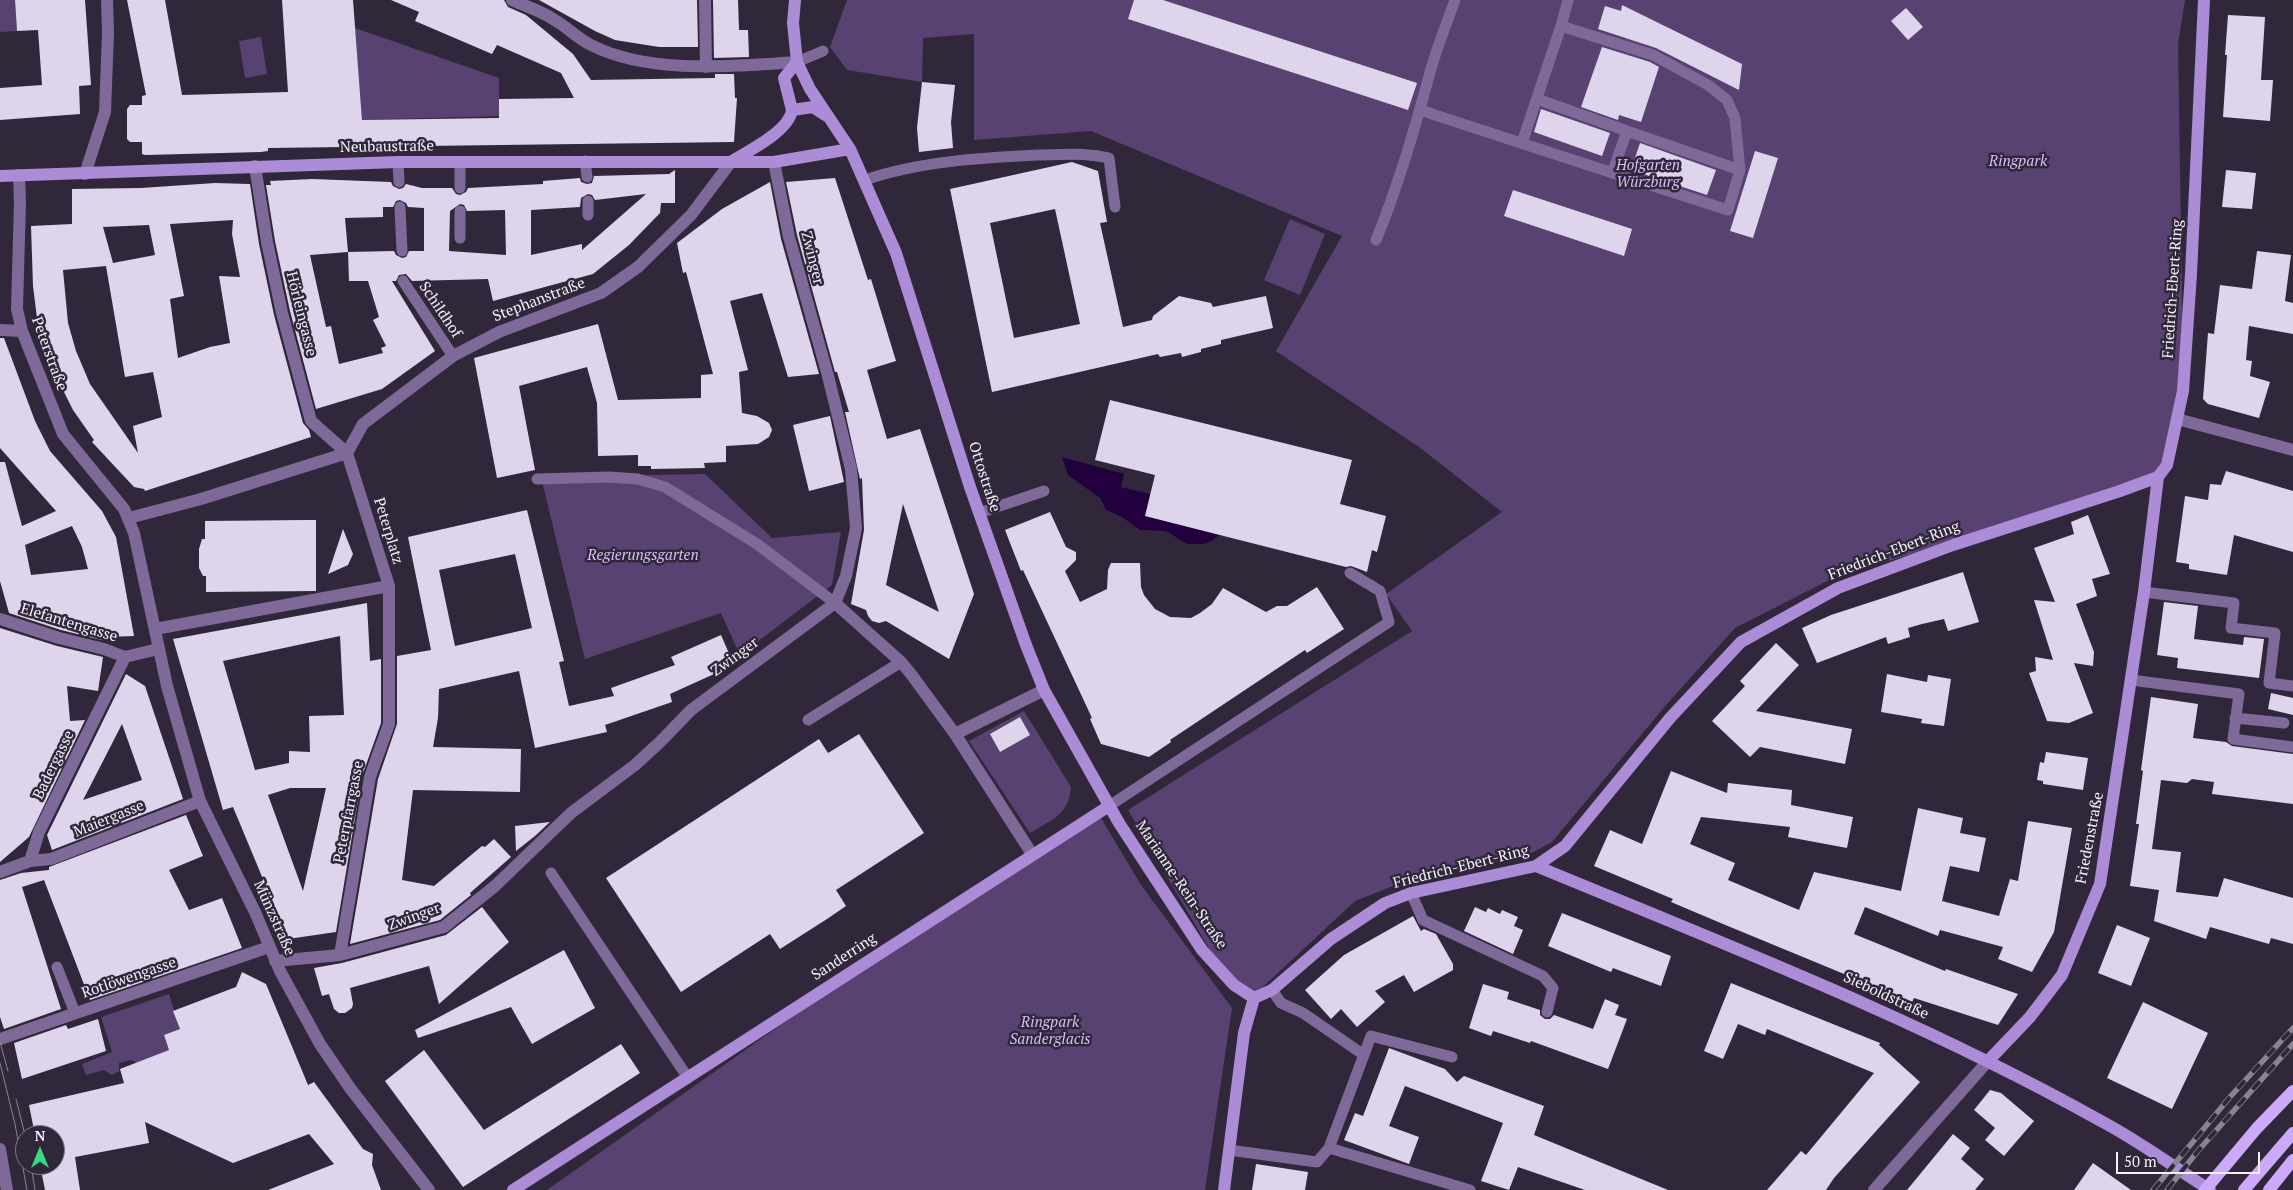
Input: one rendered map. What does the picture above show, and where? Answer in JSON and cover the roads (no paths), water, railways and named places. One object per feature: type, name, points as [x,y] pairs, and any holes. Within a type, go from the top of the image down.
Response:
[{"type":"main road","points":[[2207,1189],[2257,1128],[2293,1091]]},
{"type":"main road","points":[[2244,1190],[2293,1132]]},
{"type":"main road","points":[[2269,1190],[2293,1160]]},
{"type":"street","points":[[85,174],[105,112],[108,33],[107,0]]},
{"type":"street","points":[[512,0],[553,18],[591,45],[626,57],[663,64],[706,67],[797,62]]},
{"type":"street","points":[[705,0],[706,67]]},
{"type":"street","name":"Ottostraße","points":[[795,0],[793,22],[797,62],[810,89],[850,149],[896,253],[979,513],[1026,645],[1044,690],[1109,806]]},
{"type":"street","name":"Friedrich-Ebert-Ring","points":[[1254,998],[1272,990],[1331,939],[1385,903],[1411,893],[1536,866],[1565,846],[1670,718],[1740,642],[1838,588],[1953,545],[2158,477],[2167,465],[2183,391],[2191,274],[2204,0]]},
{"type":"street","points":[[731,162],[771,138],[791,116],[792,110],[784,78],[797,62]]},
{"type":"street","points":[[792,110],[813,107],[827,116]]},
{"type":"street","name":"Neubaustraße","points":[[0,176],[398,162],[774,162],[850,149]]},
{"type":"street","name":"Stephanstraße","points":[[347,453],[363,424],[453,356],[499,332],[601,293],[638,267],[691,215],[731,162]]},
{"type":"street","name":"Zwinger","points":[[275,961],[340,955],[444,927],[495,886],[571,813],[635,765],[691,710],[835,603],[846,576],[856,528],[851,469],[828,376],[789,237],[774,162]]},
{"type":"street","name":"Hörleingasse","points":[[255,166],[267,242],[282,313],[311,421],[347,453]]},
{"type":"street","name":"Peterstraße","points":[[19,175],[17,309],[22,331],[63,434],[124,509],[129,518]]},
{"type":"street","points":[[0,330],[22,331]]},
{"type":"street","points":[[2177,419],[2293,450]]},
{"type":"street","points":[[155,629],[129,518],[201,499],[347,453]]},
{"type":"street","name":"Peterplatz","points":[[155,629],[388,586],[347,453]]},
{"type":"street","name":"Friedenstraße","points":[[1874,1190],[1988,1061],[2030,1017],[2062,975],[2100,884],[2144,592],[2158,477]]},
{"type":"street","name":"Peterpfarrgasse","points":[[340,955],[370,777],[389,724],[388,586]]},
{"type":"street","points":[[835,603],[901,662],[955,734],[1032,854]]},
{"type":"street","name":"Elefantengasse","points":[[0,619],[59,638],[104,648],[125,657],[158,649]]},
{"type":"street","name":"Münzstraße","points":[[155,629],[167,686],[200,801],[255,912],[275,961],[320,1044],[429,1190]]},
{"type":"street","name":"Badergasse","points":[[30,861],[39,832],[125,657]]},
{"type":"street","points":[[955,734],[1044,690]]},
{"type":"street","name":"Maiergasse","points":[[30,861],[51,860],[200,801]]},
{"type":"street","name":"Sanderring","points":[[513,1190],[1109,806]]},
{"type":"street","name":"Marianne-Rein-Straße","points":[[1109,806],[1202,950],[1234,985],[1254,998]]},
{"type":"street","points":[[0,872],[30,861]]},
{"type":"street","name":"Sieboldstraße","points":[[1536,866],[1804,976],[1988,1061],[2102,1121],[2207,1189]]},
{"type":"street","name":"Rotlöwengasse","points":[[0,1038],[269,947]]},
{"type":"street","points":[[1224,1190],[1244,1033],[1254,998]]},
{"type":"street","points":[[0,1149],[7,1190]]},
{"type":"lane","points":[[1376,240],[1392,200],[1421,110],[1429,75],[1455,0]]},
{"type":"lane","points":[[1522,143],[1568,0]]},
{"type":"lane","points":[[1421,110],[1728,210],[1740,170],[1734,118],[1727,100],[1708,86],[1654,56],[1561,26]]},
{"type":"lane","points":[[797,62],[823,51]]},
{"type":"lane","points":[[1536,99],[1740,170]]},
{"type":"lane","points":[[1612,173],[1626,131]]},
{"type":"lane","points":[[865,180],[886,173],[923,166],[1014,156],[1090,153],[1109,158],[1115,207]]},
{"type":"lane","points":[[585,161],[587,177]]},
{"type":"lane","points":[[398,162],[399,182]]},
{"type":"lane","points":[[460,162],[460,188]]},
{"type":"lane","points":[[588,201],[588,215]]},
{"type":"lane","points":[[400,207],[402,251]]},
{"type":"lane","points":[[460,211],[460,238]]},
{"type":"lane","name":"Schildhof","points":[[403,281],[453,356]]},
{"type":"lane","points":[[538,480],[609,477],[638,480],[665,486],[757,544],[835,603]]},
{"type":"lane","points":[[979,513],[1044,491]]},
{"type":"lane","name":"Sanderring","points":[[1109,806],[1390,622],[1380,591],[1350,573]]},
{"type":"lane","points":[[2144,592],[2234,604],[2232,628],[2275,633],[2269,683],[2293,686]]},
{"type":"lane","points":[[808,720],[901,662]]},
{"type":"lane","points":[[2131,680],[2238,694],[2233,739],[2293,746]]},
{"type":"lane","points":[[2235,718],[2284,723]]},
{"type":"lane","points":[[551,872],[688,1078]]},
{"type":"lane","points":[[1411,893],[1423,920],[1543,976],[1553,988],[1547,1012]]},
{"type":"lane","points":[[57,967],[75,1014]]},
{"type":"lane","points":[[1272,990],[1281,1003],[1303,1013],[1364,1055]]},
{"type":"lane","points":[[1229,1150],[1317,1162],[1330,1148],[1371,1036],[1452,1057]]},
{"type":"lane","points":[[1330,1148],[1470,1190]]},
{"type":"tram line","points":[[0,1042],[8,1071]]},
{"type":"tram line","points":[[0,1063],[15,1124],[27,1190]]},
{"type":"tram line","points":[[16,1099],[22,1125]]},
{"type":"tram line","points":[[33,1175],[35,1190]]},
{"type":"railway","points":[[2153,1190],[2230,1097],[2293,1028]]},
{"type":"railway","points":[[2167,1190],[2197,1152],[2293,1044]]},
{"type":"park label","name":"Ringpark","points":[[2018,162]]},
{"type":"park label","name":"Hofgarten Würzburg","points":[[1648,174]]},
{"type":"park label","name":"Regierungsgarten","points":[[643,556]]},
{"type":"park label","name":"Ringpark Sanderglacis","points":[[1050,1032]]}]
